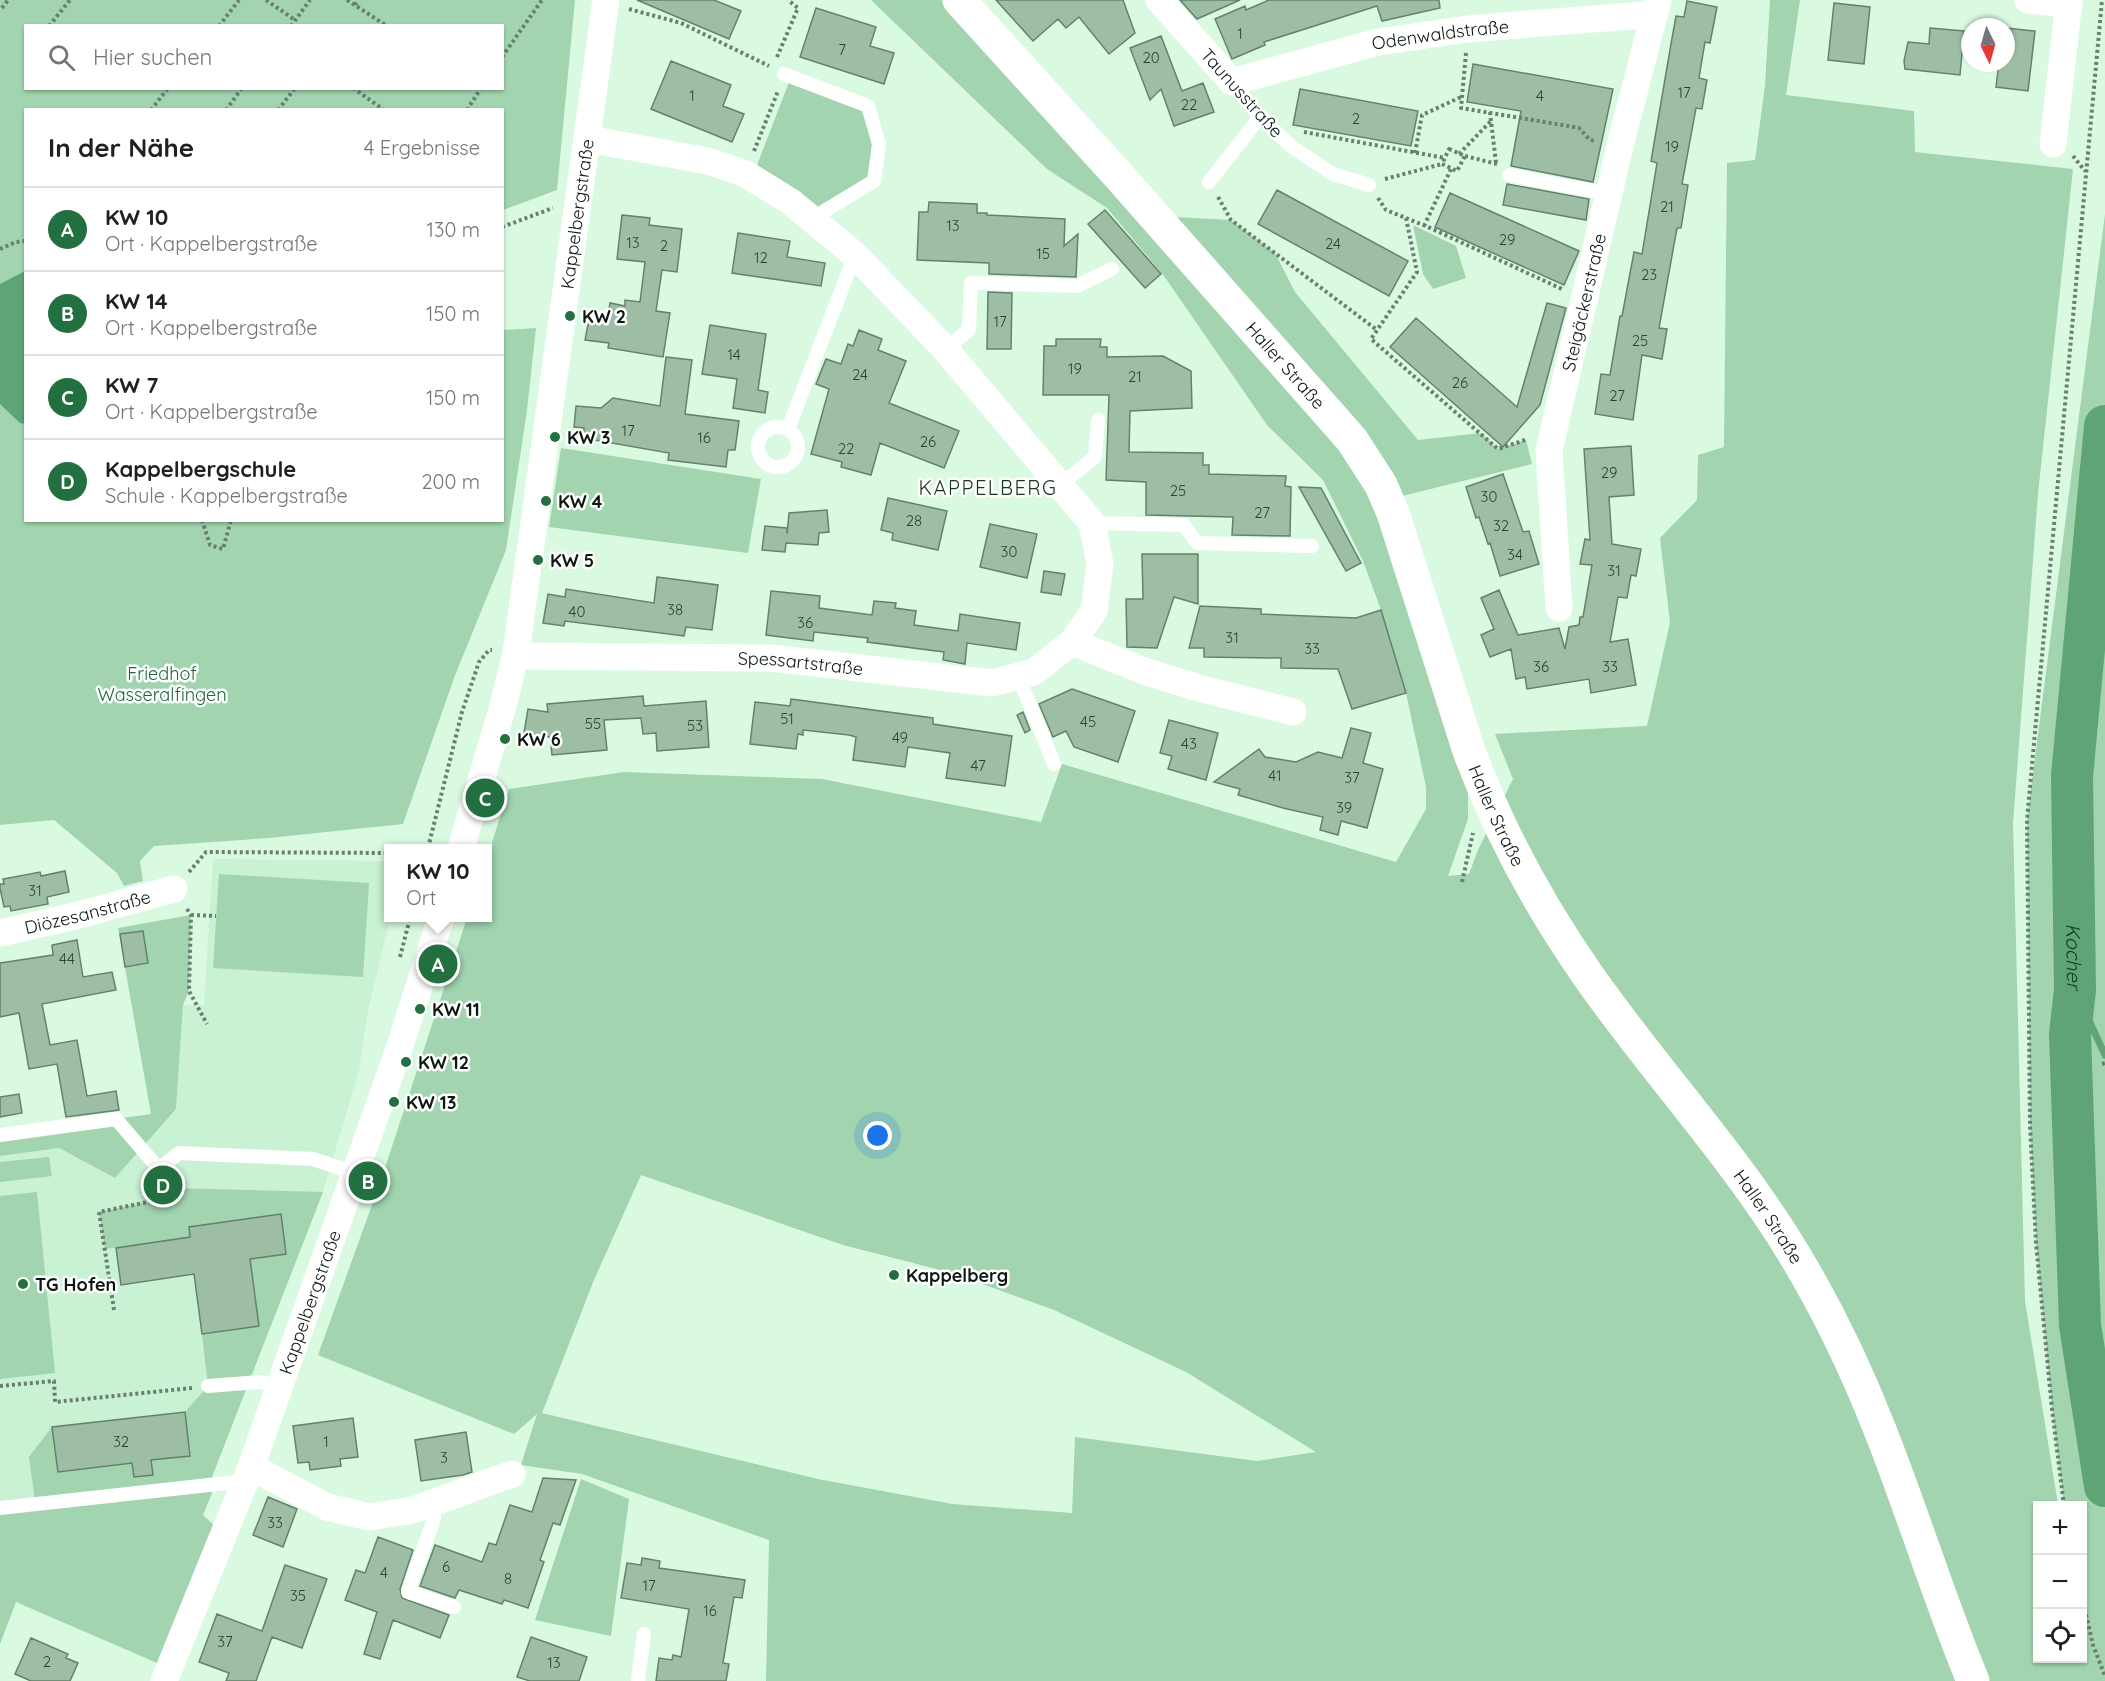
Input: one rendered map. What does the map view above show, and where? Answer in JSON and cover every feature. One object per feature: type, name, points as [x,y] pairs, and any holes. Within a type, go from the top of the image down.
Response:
[{"type":"main road","name":"Haller Straße","points":[[959,0],[1150,211],[1352,440],[1369,464],[1393,513],[1482,787],[1512,851],[1534,891],[1590,978],[1719,1144],[1780,1231],[1810,1283],[1856,1373],[1880,1431],[1973,1681]]},
{"type":"street","name":"Taunusstraße","points":[[1159,0],[1232,82]]},
{"type":"street","points":[[2028,0],[2069,2],[2053,144]]},
{"type":"street","name":"Kappelbergstraße","points":[[462,844],[516,653],[606,1]]},
{"type":"street","name":"Odenwaldstraße","points":[[1232,82],[1378,42],[1656,7]]},
{"type":"street","name":"Steigäckerstraße","points":[[1559,608],[1549,450],[1620,146],[1656,7]]},
{"type":"street","points":[[588,140],[708,161],[746,174],[791,202],[855,255],[945,349],[1092,522]]},
{"type":"street","name":"Spessartstraße","points":[[516,653],[531,656],[771,658],[992,683],[1034,672],[1072,642],[1094,611],[1100,564],[1092,522]]},
{"type":"street","points":[[1072,642],[1147,672],[1293,712]]},
{"type":"street","name":"Diözesanstraße","points":[[0,933],[79,915],[174,889]]},
{"type":"street","name":"Kappelbergstraße","points":[[164,1681],[248,1474],[399,1049],[440,922]]},
{"type":"street","points":[[248,1474],[327,1508],[369,1517],[413,1510],[512,1474]]},
{"type":"lane","points":[[784,74],[868,106],[879,144],[874,181],[811,219]]},
{"type":"lane","name":"Taunusstraße","points":[[1232,82],[1260,117],[1292,147],[1333,174],[1369,185]]},
{"type":"lane","points":[[1209,182],[1260,117]]},
{"type":"lane","points":[[1509,175],[1609,194]]},
{"type":"lane","points":[[788,429],[855,255]]},
{"type":"lane","points":[[945,349],[969,330],[970,283],[1077,286],[1112,269]]},
{"type":"lane","points":[[1060,485],[1095,457],[1098,420]]},
{"type":"lane","points":[[1092,522],[1184,525],[1197,543],[1312,546]]},
{"type":"lane","points":[[1018,676],[1054,764]]},
{"type":"lane","points":[[0,1135],[116,1119],[159,1169],[179,1153],[313,1159],[355,1173]]},
{"type":"lane","points":[[208,1386],[259,1382],[279,1386]]},
{"type":"lane","points":[[0,1509],[248,1474]]},
{"type":"lane","points":[[434,1502],[434,1518],[408,1592],[454,1607]]},
{"type":"lane","points":[[638,1681],[644,1634]]},
{"type":"path","points":[[2,8],[8,0]]},
{"type":"path","points":[[51,24],[70,0]]},
{"type":"path","points":[[221,24],[239,0]]},
{"type":"path","points":[[266,0],[295,20]]},
{"type":"path","points":[[292,24],[310,0]]},
{"type":"path","points":[[347,0],[384,24]]},
{"type":"path","points":[[355,5],[358,0]]},
{"type":"path","points":[[504,54],[542,0]]},
{"type":"path","points":[[606,1],[681,23],[772,67],[798,8],[788,0]]},
{"type":"path","points":[[2063,1501],[2036,1243],[2030,1125],[2027,820],[2102,0]]},
{"type":"path","points":[[1468,29],[1461,108],[1579,128],[1590,140],[1620,146]]},
{"type":"path","points":[[746,174],[784,74]]},
{"type":"path","points":[[153,108],[166,90]]},
{"type":"path","points":[[227,108],[241,90]]},
{"type":"path","points":[[280,108],[293,90]]},
{"type":"path","points":[[356,90],[381,108]]},
{"type":"path","points":[[468,108],[480,90]]},
{"type":"path","points":[[1415,153],[1422,115],[1461,97]]},
{"type":"path","points":[[1490,112],[1496,164]]},
{"type":"path","points":[[1459,154],[1491,122]]},
{"type":"path","points":[[1282,137],[1289,129],[1445,158]]},
{"type":"path","points":[[1442,164],[1449,149],[1465,156],[1507,166],[1509,175]]},
{"type":"path","points":[[1465,156],[1457,171],[1442,164],[1369,185],[1386,210],[1424,225],[1584,300]]},
{"type":"path","points":[[1424,225],[1451,169]]},
{"type":"path","points":[[1209,182],[1231,220],[1377,330]]},
{"type":"path","points":[[504,226],[579,199]]},
{"type":"path","points":[[1406,218],[1418,272],[1371,339],[1498,449],[1554,430]]},
{"type":"path","points":[[0,249],[24,242]]},
{"type":"path","points":[[203,522],[210,545],[223,549],[230,522]]},
{"type":"path","points":[[429,844],[462,712],[479,662],[489,650],[499,649],[516,653]]},
{"type":"path","points":[[174,889],[206,852],[384,853]]},
{"type":"path","points":[[207,1024],[189,992],[191,915],[216,916]]},
{"type":"path","points":[[114,1310],[99,1212],[148,1202],[159,1169]]},
{"type":"path","points":[[0,1386],[54,1381],[55,1402],[208,1386]]},
{"type":"path","points":[[2085,1609],[2093,1645],[2105,1676]]},
{"type":"shaded area","points":[[24,272],[24,424],[20,423],[0,404],[0,284]]},
{"type":"shaded area","points":[[213,859],[384,861],[384,922],[389,922],[368,1011],[359,1070],[323,1192],[210,1482],[0,1503],[0,1156],[59,1148],[115,1178],[176,1109],[183,1005],[204,1005]]},
{"type":"green space","name":"Friedhof Wasseralfingen","points":[[0,0],[575,0],[557,190],[504,210],[504,108],[24,108],[24,522],[504,522],[504,330],[536,328],[527,410],[506,550],[454,678],[403,824],[269,838],[154,846],[140,861],[143,881],[124,886],[117,873],[54,820],[0,825]]},
{"type":"green space","points":[[871,0],[943,0],[1321,423],[1385,509],[1468,767],[1468,819],[1448,876],[1469,874],[1478,850],[1513,779],[1495,734],[1647,726],[1670,622],[1660,538],[1697,500],[1698,455],[1724,447],[1727,163],[1755,160],[1765,86],[1770,0],[1800,0],[1786,95],[1914,111],[1915,152],[2073,169],[2038,494],[2013,823],[2025,1301],[2058,1501],[2033,1501],[2033,1663],[2087,1663],[2087,1501],[2064,1501],[2036,1243],[2030,1125],[2027,820],[2105,214],[2105,1681],[766,1681],[769,1540],[582,1474],[521,1465],[537,1414],[514,1434],[318,1355],[382,1177],[466,922],[492,922],[492,844],[509,789],[624,772],[822,779],[1041,822],[1062,764],[1396,862],[1426,809],[1426,787],[1406,693],[1381,610],[1363,561],[1323,480],[1267,425],[1164,276],[1107,208],[1047,169]],"holes":[[[641,1175],[843,1245],[952,1273],[1054,1310],[1186,1372],[1316,1452],[1257,1461],[1075,1437],[1072,1513],[952,1504],[818,1479],[542,1413],[594,1280]]]},
{"type":"green space","points":[[789,82],[864,111],[872,144],[870,176],[813,212],[754,173]]},
{"type":"green space","points":[[1174,217],[1231,220],[1275,253],[1295,292],[1418,440],[1481,433],[1498,449],[1526,440],[1532,464],[1398,497]]},
{"type":"green space","points":[[1413,225],[1456,246],[1466,278],[1433,289],[1423,274]]},
{"type":"green space","points":[[561,448],[761,479],[748,553],[549,527]]},
{"type":"green space","points":[[219,874],[369,883],[363,977],[213,968]]},
{"type":"green space","points":[[191,915],[189,991],[183,1005],[176,1109],[115,1178],[59,1148],[0,1156],[0,1135],[151,1114],[118,928]]},
{"type":"green space","points":[[49,1157],[52,1176],[0,1182],[0,1162]]},
{"type":"green space","points":[[171,1188],[323,1192],[210,1482],[35,1500],[29,1457],[52,1427],[58,1472],[132,1463],[134,1477],[152,1475],[151,1460],[190,1456],[185,1412],[208,1386],[202,1334],[259,1326],[250,1259],[286,1253],[280,1214],[189,1227],[190,1237],[105,1249],[99,1212],[148,1202]]},
{"type":"green space","name":"TG Hofen","points":[[37,1192],[55,1373],[0,1379],[0,1196]]},
{"type":"green space","points":[[581,1479],[629,1499],[611,1636],[535,1620]]},
{"type":"green space","points":[[214,1488],[203,1515],[221,1532],[164,1666],[16,1602],[0,1644],[0,1512]]},
{"type":"building","points":[[637,0],[714,0],[741,11],[729,39]]},
{"type":"building","points":[[996,0],[1123,0],[1135,33],[1109,54],[1079,17],[1066,28],[1058,19],[1033,41]]},
{"type":"building","points":[[1180,0],[1240,0],[1197,19]]},
{"type":"building","points":[[1269,0],[1439,0],[1440,8],[1382,21],[1377,6],[1264,42],[1265,45],[1232,59],[1215,19],[1245,6],[1246,10]]},
{"type":"building","points":[[1687,1],[1717,7],[1710,43],[1705,42],[1699,78],[1707,80],[1702,109],[1696,108],[1682,184],[1688,185],[1681,228],[1677,228],[1659,328],[1667,329],[1662,359],[1642,355],[1633,420],[1595,414],[1601,374],[1610,375],[1634,252],[1642,254],[1657,163],[1651,161],[1671,44],[1676,16],[1684,17]]},
{"type":"building","points":[[1834,3],[1870,7],[1864,64],[1828,60]]},
{"type":"building","points":[[816,8],[876,27],[870,46],[894,53],[884,84],[800,57]]},
{"type":"building","points":[[1930,28],[1961,31],[1960,75],[1905,69],[1904,61],[1908,42],[1929,44]]},
{"type":"building","points":[[2015,29],[2035,31],[2028,91],[1996,87],[1998,72],[2015,72]]},
{"type":"building","points":[[1161,36],[1182,91],[1203,83],[1214,112],[1174,126],[1161,89],[1150,100],[1130,48]]},
{"type":"building","points":[[671,61],[731,85],[723,106],[744,114],[732,142],[651,109]]},
{"type":"building","points":[[1473,64],[1613,89],[1593,182],[1511,166],[1521,111],[1467,102]]},
{"type":"building","points":[[1300,89],[1418,111],[1411,146],[1293,125]]},
{"type":"building","points":[[1507,184],[1589,199],[1586,220],[1503,205]]},
{"type":"building","points":[[1277,190],[1408,261],[1389,296],[1258,224]]},
{"type":"building","points":[[1450,193],[1579,251],[1564,285],[1435,227]]},
{"type":"building","points":[[929,202],[977,204],[977,213],[987,213],[987,215],[1065,219],[1064,246],[1078,234],[1076,277],[989,274],[989,263],[917,260],[919,212],[928,212]]},
{"type":"building","points":[[1105,210],[1161,274],[1145,288],[1088,224]]},
{"type":"building","points":[[622,215],[650,218],[649,225],[682,229],[677,272],[662,270],[656,311],[670,313],[663,357],[608,348],[609,343],[585,340],[589,319],[607,321],[610,303],[625,306],[625,300],[640,302],[645,262],[617,259]]},
{"type":"building","points":[[738,233],[790,241],[787,257],[825,263],[821,286],[732,273]]},
{"type":"building","points":[[988,292],[1012,293],[1011,349],[987,349]]},
{"type":"building","points":[[1547,303],[1566,308],[1540,405],[1503,447],[1390,347],[1416,318],[1517,407]]},
{"type":"building","points":[[710,325],[766,334],[758,390],[768,392],[765,413],[733,408],[737,379],[702,374]]},
{"type":"building","points":[[859,330],[882,339],[878,350],[906,361],[889,403],[959,431],[944,468],[880,443],[871,475],[841,467],[842,462],[811,454],[829,389],[816,384],[826,359],[841,364],[848,344],[853,346]]},
{"type":"building","points":[[1056,339],[1101,339],[1100,347],[1107,347],[1107,357],[1163,356],[1191,371],[1192,408],[1130,411],[1129,452],[1203,453],[1203,465],[1209,465],[1209,474],[1286,476],[1285,486],[1291,487],[1290,536],[1232,535],[1233,517],[1146,515],[1146,482],[1106,480],[1109,395],[1043,395],[1044,346],[1056,346]]},
{"type":"building","points":[[666,357],[692,360],[685,414],[739,421],[735,450],[728,450],[726,467],[668,460],[669,453],[583,438],[584,428],[574,427],[576,406],[601,408],[613,398],[660,406]]},
{"type":"building","points":[[1631,446],[1634,495],[1609,497],[1612,544],[1641,549],[1636,576],[1631,575],[1627,598],[1618,597],[1610,642],[1628,639],[1636,685],[1591,693],[1589,679],[1527,689],[1525,677],[1516,679],[1511,649],[1490,657],[1481,635],[1494,629],[1481,598],[1499,590],[1518,635],[1559,628],[1565,649],[1569,627],[1579,625],[1580,617],[1583,617],[1592,565],[1580,564],[1585,539],[1590,540],[1584,449]]},
{"type":"building","points":[[1503,474],[1523,532],[1529,531],[1539,564],[1500,576],[1490,543],[1488,544],[1479,517],[1476,518],[1466,487]]},
{"type":"building","points":[[1299,487],[1321,488],[1361,563],[1346,571]]},
{"type":"building","points":[[888,498],[947,511],[938,550],[892,540],[893,533],[881,530]]},
{"type":"building","points":[[827,510],[829,532],[819,533],[818,545],[786,543],[785,552],[762,550],[765,526],[787,528],[787,534],[789,513]]},
{"type":"building","points":[[990,524],[1037,534],[1027,578],[980,567]]},
{"type":"building","points":[[1142,554],[1198,554],[1198,604],[1174,597],[1157,648],[1127,647],[1126,599],[1143,599]]},
{"type":"building","points":[[1044,571],[1065,574],[1061,595],[1041,592]]},
{"type":"building","points":[[657,577],[718,585],[712,630],[686,627],[684,636],[565,621],[564,626],[543,623],[548,594],[565,597],[566,589],[654,603]]},
{"type":"building","points":[[771,591],[820,596],[819,608],[872,615],[874,601],[896,603],[895,608],[916,611],[914,625],[958,631],[960,614],[1020,623],[1016,650],[967,643],[965,664],[943,660],[944,652],[867,642],[868,638],[814,632],[813,641],[766,635]]},
{"type":"building","points":[[1200,606],[1261,609],[1261,614],[1356,618],[1381,610],[1406,693],[1352,709],[1338,669],[1281,668],[1281,658],[1204,657],[1204,648],[1189,648]]},
{"type":"building","points":[[1072,689],[1135,711],[1118,762],[1074,747],[1066,731],[1053,737],[1039,704]]},
{"type":"building","points":[[643,696],[644,706],[706,701],[709,747],[657,751],[656,733],[643,734],[641,718],[604,720],[607,750],[552,755],[550,737],[524,733],[528,709],[548,712],[547,704]]},
{"type":"building","points":[[791,699],[933,718],[933,724],[1012,736],[1005,786],[946,778],[950,753],[908,747],[905,767],[853,760],[856,737],[849,735],[803,730],[803,735],[798,734],[796,749],[750,744],[755,702],[790,706]]},
{"type":"building","points":[[1023,712],[1030,730],[1025,733],[1017,715]]},
{"type":"building","points":[[1169,720],[1218,733],[1206,780],[1168,769],[1172,756],[1160,753]]},
{"type":"building","points":[[1351,728],[1371,733],[1363,763],[1383,769],[1367,828],[1341,821],[1338,835],[1320,830],[1323,817],[1238,795],[1240,789],[1214,782],[1259,749],[1265,757],[1296,762],[1318,752],[1342,758]]},
{"type":"building","points":[[65,871],[69,892],[47,897],[48,904],[11,911],[10,906],[4,907],[0,888],[0,884],[4,884],[3,879],[40,872],[41,876]]},
{"type":"building","points":[[143,931],[148,963],[125,967],[120,934]]},
{"type":"building","points":[[77,940],[83,977],[112,972],[116,990],[42,1004],[50,1045],[77,1040],[87,1096],[116,1091],[119,1110],[66,1117],[57,1064],[29,1069],[19,1013],[0,1017],[0,963],[53,955],[52,945]]},
{"type":"building","points":[[19,1094],[22,1113],[0,1117],[0,1097]]},
{"type":"building","points":[[281,1214],[286,1254],[250,1259],[259,1326],[202,1334],[194,1274],[121,1285],[116,1248],[190,1237],[189,1227]]},
{"type":"building","points":[[185,1412],[190,1456],[151,1460],[153,1475],[134,1477],[132,1463],[58,1472],[52,1427]]},
{"type":"building","points":[[353,1418],[358,1457],[340,1459],[341,1466],[310,1470],[309,1462],[298,1463],[293,1426]]},
{"type":"building","points":[[466,1432],[472,1472],[421,1481],[415,1440]]},
{"type":"building","points":[[543,1478],[576,1480],[560,1525],[553,1523],[540,1560],[544,1562],[528,1608],[504,1600],[502,1604],[459,1590],[455,1598],[420,1586],[435,1545],[482,1562],[489,1543],[496,1545],[510,1505],[532,1512]]},
{"type":"building","points":[[268,1497],[297,1509],[283,1547],[253,1535]]},
{"type":"building","points":[[378,1537],[413,1550],[400,1589],[402,1598],[449,1615],[440,1638],[393,1620],[380,1659],[364,1654],[377,1612],[345,1600],[356,1570],[365,1573]]},
{"type":"building","points":[[642,1558],[660,1561],[659,1568],[745,1580],[742,1598],[734,1597],[723,1663],[729,1664],[726,1681],[656,1681],[659,1658],[672,1660],[673,1655],[681,1657],[689,1609],[621,1598],[627,1563],[641,1565]]},
{"type":"building","points":[[285,1565],[327,1579],[302,1648],[272,1637],[256,1681],[226,1681],[229,1673],[199,1662],[217,1614],[262,1631]]},
{"type":"building","points":[[531,1637],[587,1657],[579,1681],[530,1681],[517,1677]]},
{"type":"building","points":[[31,1638],[68,1654],[66,1658],[78,1663],[70,1681],[31,1681],[15,1674]]},
{"type":"waterway","name":"Kocher","points":[[2105,426],[2072,776],[2075,990],[2070,1034],[2080,1325],[2105,1486]]},
{"type":"waterway","points":[[2075,990],[2105,1055]]},
{"type":"place","name":"KW 2","points":[[570,316]]},
{"type":"place","name":"KW 3","points":[[555,437]]},
{"type":"place","name":"KW 4","points":[[546,501]]},
{"type":"place","name":"KW 5","points":[[538,560]]},
{"type":"place","name":"KW 6","points":[[505,739]]},
{"type":"place","name":"KW 7","points":[[485,798]]},
{"type":"place","name":"KW 10","points":[[438,964]]},
{"type":"place","name":"KW 11","points":[[420,1009]]},
{"type":"place","name":"KW 12","points":[[406,1062]]},
{"type":"place","name":"KW 13","points":[[394,1102]]},
{"type":"place","name":"KW 14","points":[[368,1181]]},
{"type":"place","name":"Kappelbergschule","points":[[163,1185]]},
{"type":"place","name":"Kappelberg","points":[[894,1275]]},
{"type":"place","name":"TG Hofen","points":[[23,1284]]},
{"type":"district","name":"KAPPELBERG","points":[[988,487]]}]
